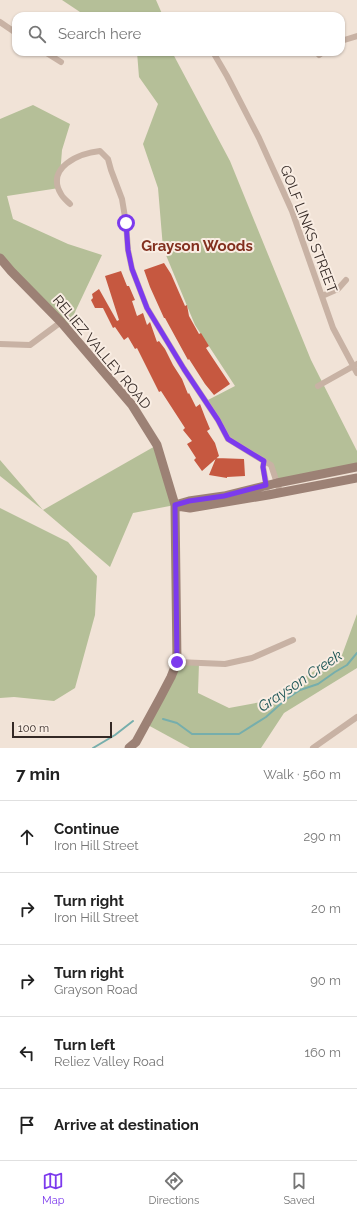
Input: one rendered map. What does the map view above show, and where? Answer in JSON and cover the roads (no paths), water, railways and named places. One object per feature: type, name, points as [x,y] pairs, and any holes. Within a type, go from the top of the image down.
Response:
[{"type":"main road","name":"RELIEZ VALLEY ROAD","points":[[0,258],[60,322],[132,405],[157,445],[175,505],[177,662],[171,677],[136,742],[129,748]]},
{"type":"main road","points":[[175,505],[189,501],[224,496],[266,485],[357,467]]},
{"type":"main road","points":[[175,505],[190,508],[357,478]]},
{"type":"street","points":[[0,22],[12,30]]},
{"type":"street","points":[[345,40],[357,36]]},
{"type":"street","points":[[51,56],[60,62]]},
{"type":"street","name":"GOLF LINKS STREET","points":[[215,56],[259,138],[292,211],[333,328],[355,365],[357,373]]},
{"type":"street","points":[[70,204],[62,195],[59,188],[57,178],[60,170],[74,158],[89,152],[100,151],[108,159],[122,199],[128,250],[132,269],[147,308],[184,369],[218,420],[228,439],[271,465],[280,492]]},
{"type":"street","points":[[322,296],[338,289],[346,280]]},
{"type":"street","points":[[0,344],[30,345],[60,322]]},
{"type":"street","points":[[318,386],[355,365]]},
{"type":"street","points":[[264,461],[263,467],[268,495]]},
{"type":"street","points":[[177,662],[225,664],[252,658],[293,640]]},
{"type":"street","points":[[313,748],[357,717]]},
{"type":"waterway","name":"Grayson Creek","points":[[163,719],[177,723],[192,734],[239,734],[266,717],[285,700],[300,690],[318,684],[347,665],[357,653]]},
{"type":"waterway","name":"Grayson Creek","points":[[93,748],[115,735],[133,721]]},
{"type":"district","name":"Grayson Woods","points":[[197,246]]}]
